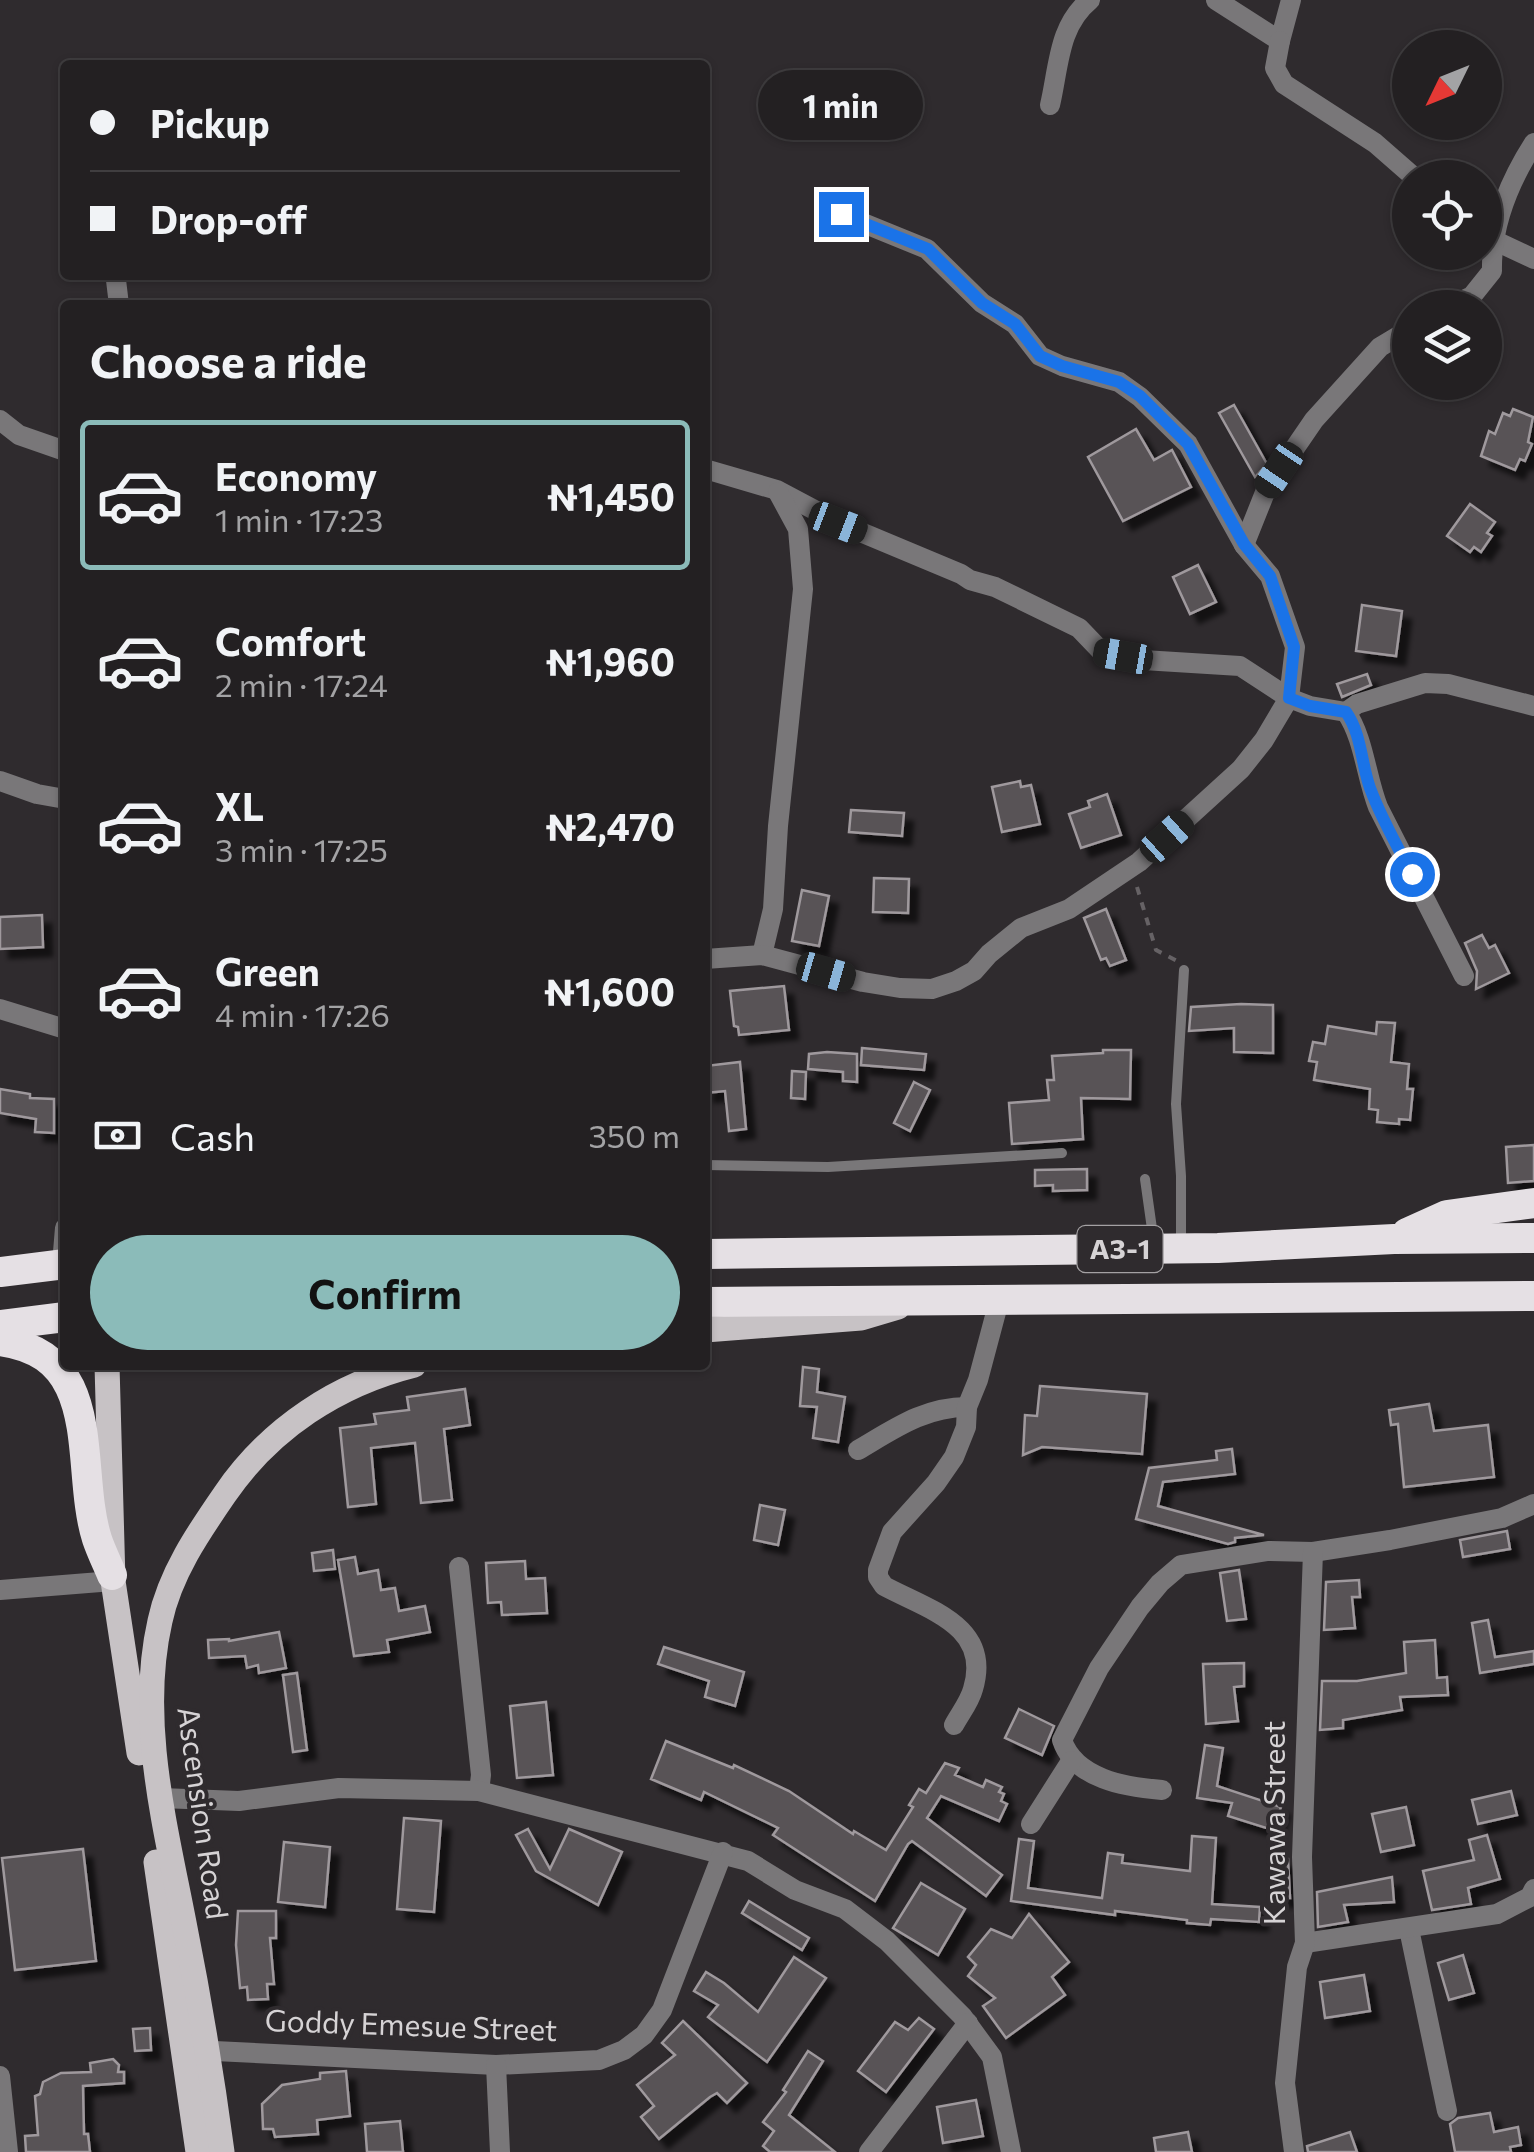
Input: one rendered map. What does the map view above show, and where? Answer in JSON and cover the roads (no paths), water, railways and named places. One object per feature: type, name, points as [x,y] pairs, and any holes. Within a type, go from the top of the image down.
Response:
[{"type":"highway","points":[[1394,1239],[1447,1214],[1534,1203]]},
{"type":"highway","name":"A3-1","points":[[710,1254],[1534,1238]]},
{"type":"highway","points":[[0,1272],[60,1264]]},
{"type":"highway","name":"A3-1","points":[[710,1302],[1534,1296]]},
{"type":"highway","points":[[1453,1298],[1534,1318]]},
{"type":"highway","points":[[0,1324],[60,1318]]},
{"type":"highway","points":[[0,1341],[42,1354],[64,1376],[78,1403],[96,1538],[113,1578]]},
{"type":"main road","points":[[710,1330],[861,1318],[924,1300]]},
{"type":"main road","name":"Ascension Road","points":[[107,1370],[113,1578],[197,2050],[222,2152]]},
{"type":"main road","name":"Ascension Road","points":[[198,2152],[197,2050],[152,1730],[152,1662],[160,1616],[178,1568],[240,1472],[278,1434],[326,1398],[399,1370]]},
{"type":"street","points":[[1050,104],[1066,30],[1090,0]]},
{"type":"street","points":[[1216,0],[1280,40]]},
{"type":"street","points":[[1291,0],[1275,68],[1284,84],[1394,160]]},
{"type":"street","points":[[1502,206],[1534,144]]},
{"type":"street","points":[[710,959],[762,954],[863,982],[932,989],[974,972],[1021,928],[1069,909],[1131,868],[1242,769],[1264,740],[1284,688],[1294,647],[1270,576],[1244,544],[1194,452],[1140,396],[1119,382],[1040,356],[1015,324],[982,303],[928,249],[841,214]]},
{"type":"street","points":[[1502,245],[1534,259]]},
{"type":"street","points":[[1477,290],[1492,270]]},
{"type":"street","points":[[116,280],[118,300]]},
{"type":"street","points":[[1244,544],[1266,490],[1314,420],[1380,347],[1392,340]]},
{"type":"street","points":[[0,420],[19,434],[60,448]]},
{"type":"street","points":[[710,470],[776,490],[892,547],[1007,592],[1079,628],[1103,653],[1143,660],[1240,666],[1310,706],[1346,712],[1357,704],[1426,683],[1448,684],[1534,706]]},
{"type":"street","points":[[762,954],[773,909],[803,589],[798,529],[776,490]]},
{"type":"street","points":[[1346,712],[1357,732],[1378,807],[1464,976]]},
{"type":"street","points":[[0,780],[60,798]]},
{"type":"street","points":[[0,1009],[60,1027]]},
{"type":"street","points":[[954,1725],[974,1689],[976,1648],[953,1622],[884,1586],[878,1570],[892,1532],[936,1483],[954,1456],[966,1427],[967,1407],[999,1301]]},
{"type":"street","points":[[858,1450],[922,1414],[947,1407],[967,1407]]},
{"type":"street","points":[[1162,1790],[1132,1788],[1071,1761],[1062,1740],[1100,1668],[1160,1583],[1181,1566],[1268,1551],[1313,1552],[1470,1526],[1534,1504]]},
{"type":"street","name":"Kawawa Street","points":[[1294,2152],[1285,2083],[1297,1967],[1305,1942],[1302,1857],[1313,1552]]},
{"type":"street","points":[[459,1567],[482,1775],[479,1791]]},
{"type":"street","points":[[0,1590],[113,1578]]},
{"type":"street","points":[[1031,1824],[1071,1761]]},
{"type":"street","points":[[161,1798],[240,1801],[340,1788],[479,1791],[723,1852],[758,1865],[794,1890],[845,1909],[926,1978],[968,2023],[992,2057],[1011,2152]]},
{"type":"street","name":"Goddy Emesue Street","points":[[197,2050],[496,2065],[599,2060],[624,2050],[644,2035],[662,2010],[723,1852]]},
{"type":"street","points":[[1305,1942],[1497,1914],[1530,1897],[1534,1888]]},
{"type":"street","points":[[1409,1928],[1447,2111]]},
{"type":"street","points":[[869,2152],[968,2023]]},
{"type":"street","points":[[496,2065],[500,2152]]},
{"type":"street","points":[[0,2076],[8,2152]]},
{"type":"lane","points":[[1168,1248],[1182,1176],[1176,1104],[1184,970]]},
{"type":"lane","points":[[710,1165],[828,1166],[1062,1152]]},
{"type":"lane","points":[[1144,1178],[1168,1248]]}]
